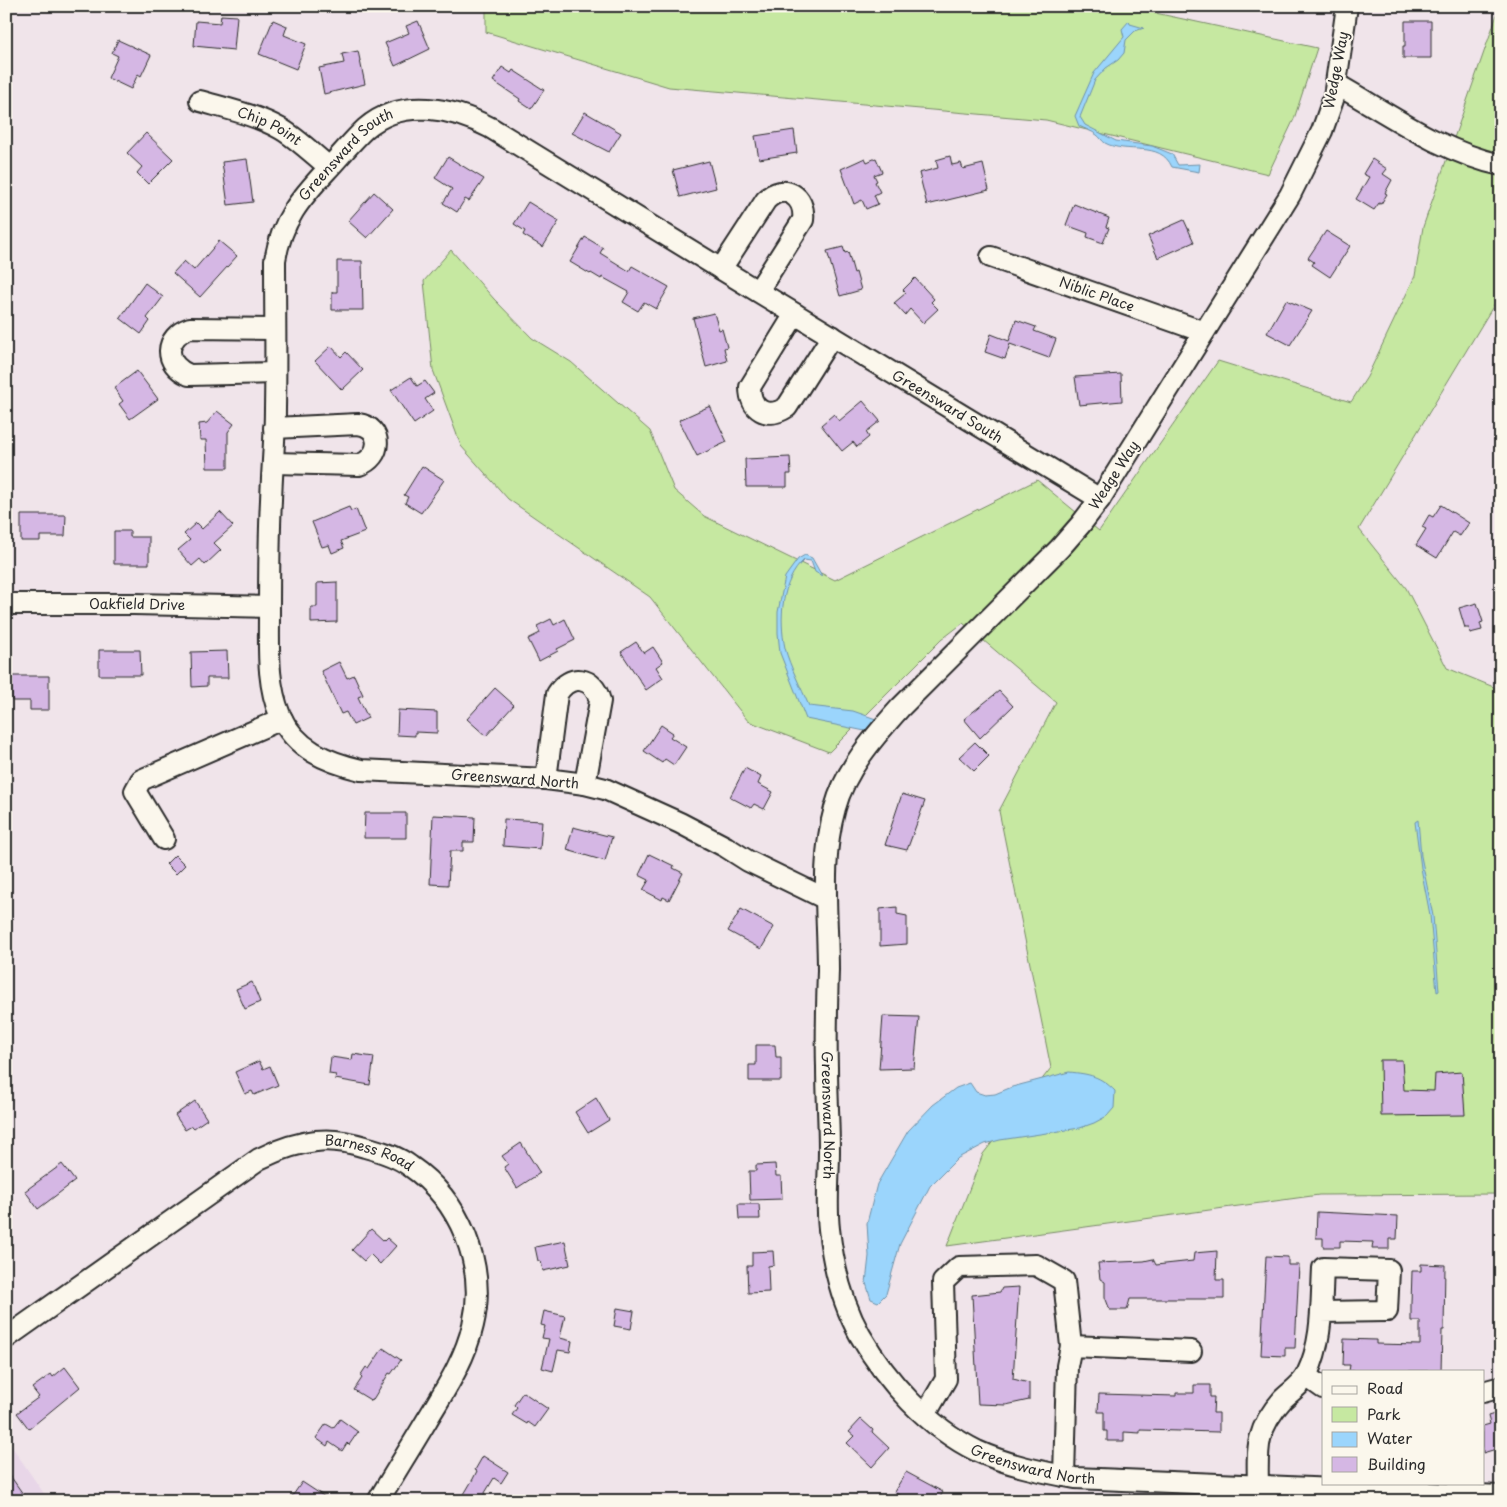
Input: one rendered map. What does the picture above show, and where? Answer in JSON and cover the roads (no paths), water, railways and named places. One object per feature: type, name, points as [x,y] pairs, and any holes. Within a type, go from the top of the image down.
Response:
[{"type":"street","name":"Wedge Way","points":[[826,899],[826,865],[834,810],[845,781],[866,749],[900,708],[1060,548],[1081,524],[1100,499],[1290,195],[1322,130],[1336,84],[1347,6]]},
{"type":"street","points":[[1336,84],[1440,143],[1484,161],[1501,165]]},
{"type":"street","name":"Chip Point","points":[[200,101],[259,118],[292,136],[329,168]]},
{"type":"street","name":"Greensward South","points":[[269,607],[275,373],[275,260],[283,229],[303,195],[366,128],[380,119],[395,113],[418,108],[436,108],[454,112],[491,128],[1100,499]]},
{"type":"street","points":[[721,269],[770,195],[788,192],[796,196],[802,204],[804,212],[802,220],[758,292]]},
{"type":"street","name":"Niblic Place","points":[[991,257],[1204,332]]},
{"type":"street","points":[[795,314],[750,387],[750,397],[760,411],[779,412],[787,407],[832,336]]},
{"type":"street","points":[[274,329],[190,328],[182,331],[175,337],[171,345],[170,354],[174,364],[180,371],[189,374],[275,373]]},
{"type":"street","points":[[272,463],[359,465],[373,457],[377,442],[369,428],[358,424],[274,428]]},
{"type":"street","name":"Oakfield Drive","points":[[6,604],[269,607]]},
{"type":"street","name":"Greensward North","points":[[269,607],[270,675],[274,700],[290,732],[303,746],[318,756],[361,770],[546,779],[585,784],[605,789],[680,823],[748,861],[826,899],[829,1149],[827,1212],[832,1252],[847,1308],[858,1333],[897,1388],[942,1430],[979,1452],[1025,1468],[1064,1476],[1501,1496]]},
{"type":"street","points":[[546,779],[557,694],[568,682],[585,681],[598,692],[600,701],[585,784]]},
{"type":"street","points":[[164,839],[136,791],[141,780],[282,719]]},
{"type":"street","name":"Barness Road","points":[[6,1338],[259,1159],[278,1150],[317,1141],[356,1144],[378,1150],[410,1166],[435,1189],[455,1214],[466,1235],[471,1250],[476,1280],[476,1303],[473,1325],[456,1372],[378,1501]]},
{"type":"street","points":[[925,1415],[946,1379],[943,1282],[960,1267],[1036,1265],[1064,1281],[1071,1346],[1067,1366],[1064,1476]]},
{"type":"street","points":[[1258,1485],[1257,1450],[1261,1432],[1268,1419],[1284,1399],[1306,1376],[1320,1334],[1321,1312]]},
{"type":"street","points":[[1071,1346],[1191,1351]]},
{"type":"street","points":[[1306,1376],[1322,1387]]},
{"type":"street","points":[[1484,1392],[1501,1387]]},
{"type":"water","points":[[1129,21],[1130,24],[1144,28],[1135,31],[1126,40],[1124,53],[1095,80],[1080,117],[1085,125],[1116,141],[1152,146],[1172,154],[1178,165],[1200,164],[1199,172],[1172,167],[1167,159],[1151,151],[1123,148],[1105,143],[1093,132],[1079,126],[1075,116],[1094,73],[1124,37],[1122,29]]},
{"type":"water","points":[[805,555],[812,558],[822,576],[815,572],[811,561],[804,560],[790,579],[786,589],[782,613],[783,637],[787,655],[809,706],[853,711],[876,719],[865,731],[806,719],[780,653],[778,612],[785,577],[798,559]]},
{"type":"water","points":[[1418,820],[1421,856],[1433,916],[1439,991],[1437,992],[1430,915],[1415,822]]},
{"type":"water","points":[[1069,1072],[1094,1077],[1110,1086],[1115,1091],[1114,1108],[1107,1116],[1080,1128],[1000,1140],[985,1144],[958,1158],[930,1186],[900,1244],[886,1294],[878,1302],[871,1299],[866,1283],[869,1256],[867,1223],[877,1184],[908,1131],[933,1105],[956,1088],[970,1083],[976,1092],[985,1095],[995,1094],[1012,1087]]}]
